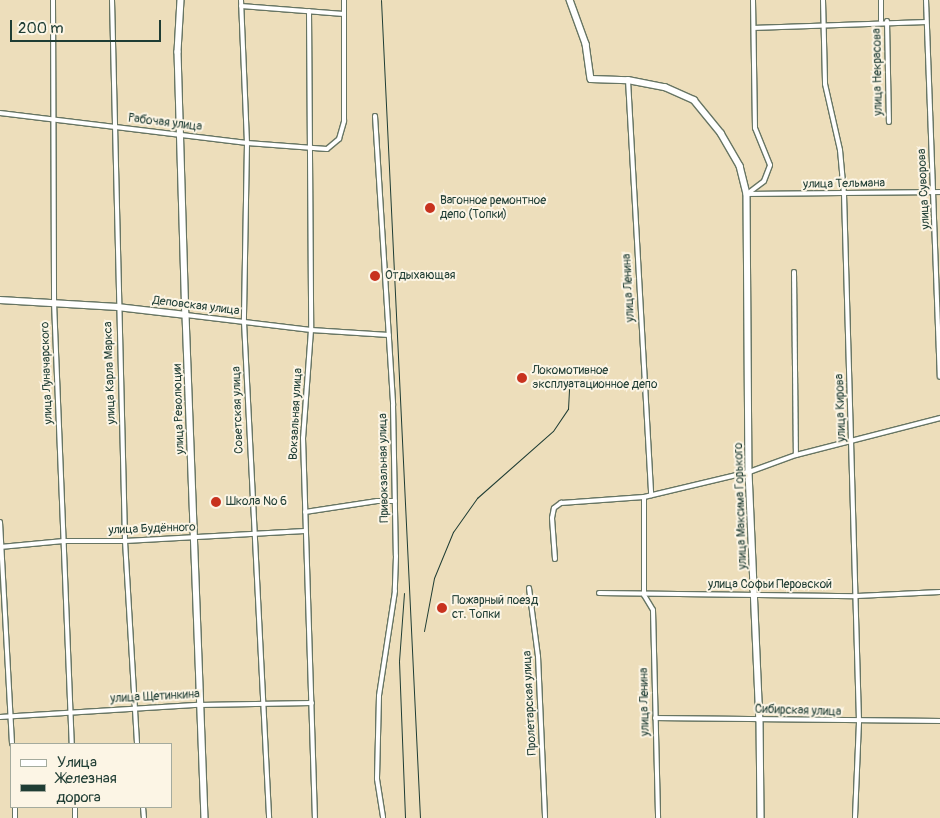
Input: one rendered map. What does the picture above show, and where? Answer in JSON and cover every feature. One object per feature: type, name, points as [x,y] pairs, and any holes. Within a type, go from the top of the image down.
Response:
[{"type":"street","name":"улица Луначарского","points":[[53,0],[51,119],[54,302],[72,743]]},
{"type":"street","name":"улица Карла Маркса","points":[[112,0],[117,127],[118,307],[125,541],[137,743]]},
{"type":"street","name":"улица Революции","points":[[181,0],[181,135],[186,315],[199,705],[205,818]]},
{"type":"street","name":"Советская улица","points":[[242,0],[247,143],[244,322],[253,534],[269,818]]},
{"type":"street","points":[[242,6],[344,14],[344,0]]},
{"type":"street","name":"улица Максима Горького","points":[[570,0],[586,44],[591,79],[628,80],[665,88],[694,100],[721,133],[740,166],[747,194],[749,472],[760,720],[761,818]]},
{"type":"street","points":[[747,194],[764,181],[770,165],[755,128],[753,0]]},
{"type":"street","name":"улица Кирова","points":[[823,0],[825,84],[840,150],[844,194],[859,722],[855,818]]},
{"type":"street","points":[[880,0],[881,21]]},
{"type":"street","name":"улица Суворова","points":[[926,0],[924,22],[934,192],[940,377]]},
{"type":"street","name":"Вокзальная улица","points":[[309,11],[311,148],[310,330],[303,438],[314,818]]},
{"type":"street","name":"Рабочая улица","points":[[0,113],[247,143],[327,149],[339,139],[344,121],[344,14]]},
{"type":"street","points":[[754,28],[823,26],[881,21],[924,22]]},
{"type":"street","name":"улица Некрасова","points":[[887,21],[889,122]]},
{"type":"street","name":"улица Ленина","points":[[628,80],[646,457],[651,495]]},
{"type":"street","name":"Привокзальная улица","points":[[375,116],[389,335],[395,502],[395,591],[379,696],[377,779],[383,818]]},
{"type":"street","name":"улица Тельмана","points":[[747,194],[940,192]]},
{"type":"street","points":[[794,272],[796,455]]},
{"type":"street","name":"Деповская улица","points":[[0,300],[118,307],[310,330],[389,335]]},
{"type":"street","points":[[555,559],[554,508],[572,502],[644,497],[749,472],[796,455],[940,418]]},
{"type":"street","name":"улица Ленина","points":[[644,497],[644,595],[653,610],[658,818]]},
{"type":"street","points":[[304,512],[377,501],[395,502]]},
{"type":"street","points":[[0,522],[12,743]]},
{"type":"street","name":"улица Будённого","points":[[1,547],[64,541],[125,541],[305,531]]},
{"type":"street","name":"Пролетарская улица","points":[[529,588],[538,656],[545,818]]},
{"type":"street","name":"улица Софьи Перовской","points":[[599,593],[856,596],[940,592]]},
{"type":"street","name":"улица Щетинкина","points":[[0,717],[263,702],[312,703]]},
{"type":"street","name":"Сибирская улица","points":[[655,718],[859,722],[940,721]]},
{"type":"railway","points":[[381,0],[420,818]]},
{"type":"railway","points":[[424,631],[434,578],[453,532],[477,498],[553,431],[568,409],[569,388]]},
{"type":"railway","points":[[404,593],[399,661],[405,818]]},
{"type":"place","name":"Вагонное ремонтное депо (Топки)","points":[[430,208]]},
{"type":"place","name":"Отдыхающая","points":[[375,276]]},
{"type":"place","name":"Локомотивное эксплуатационное депо","points":[[522,378]]},
{"type":"place","name":"Школа № 6","points":[[216,502]]},
{"type":"place","name":"Пожарный поезд ст. Топки","points":[[442,608]]}]
